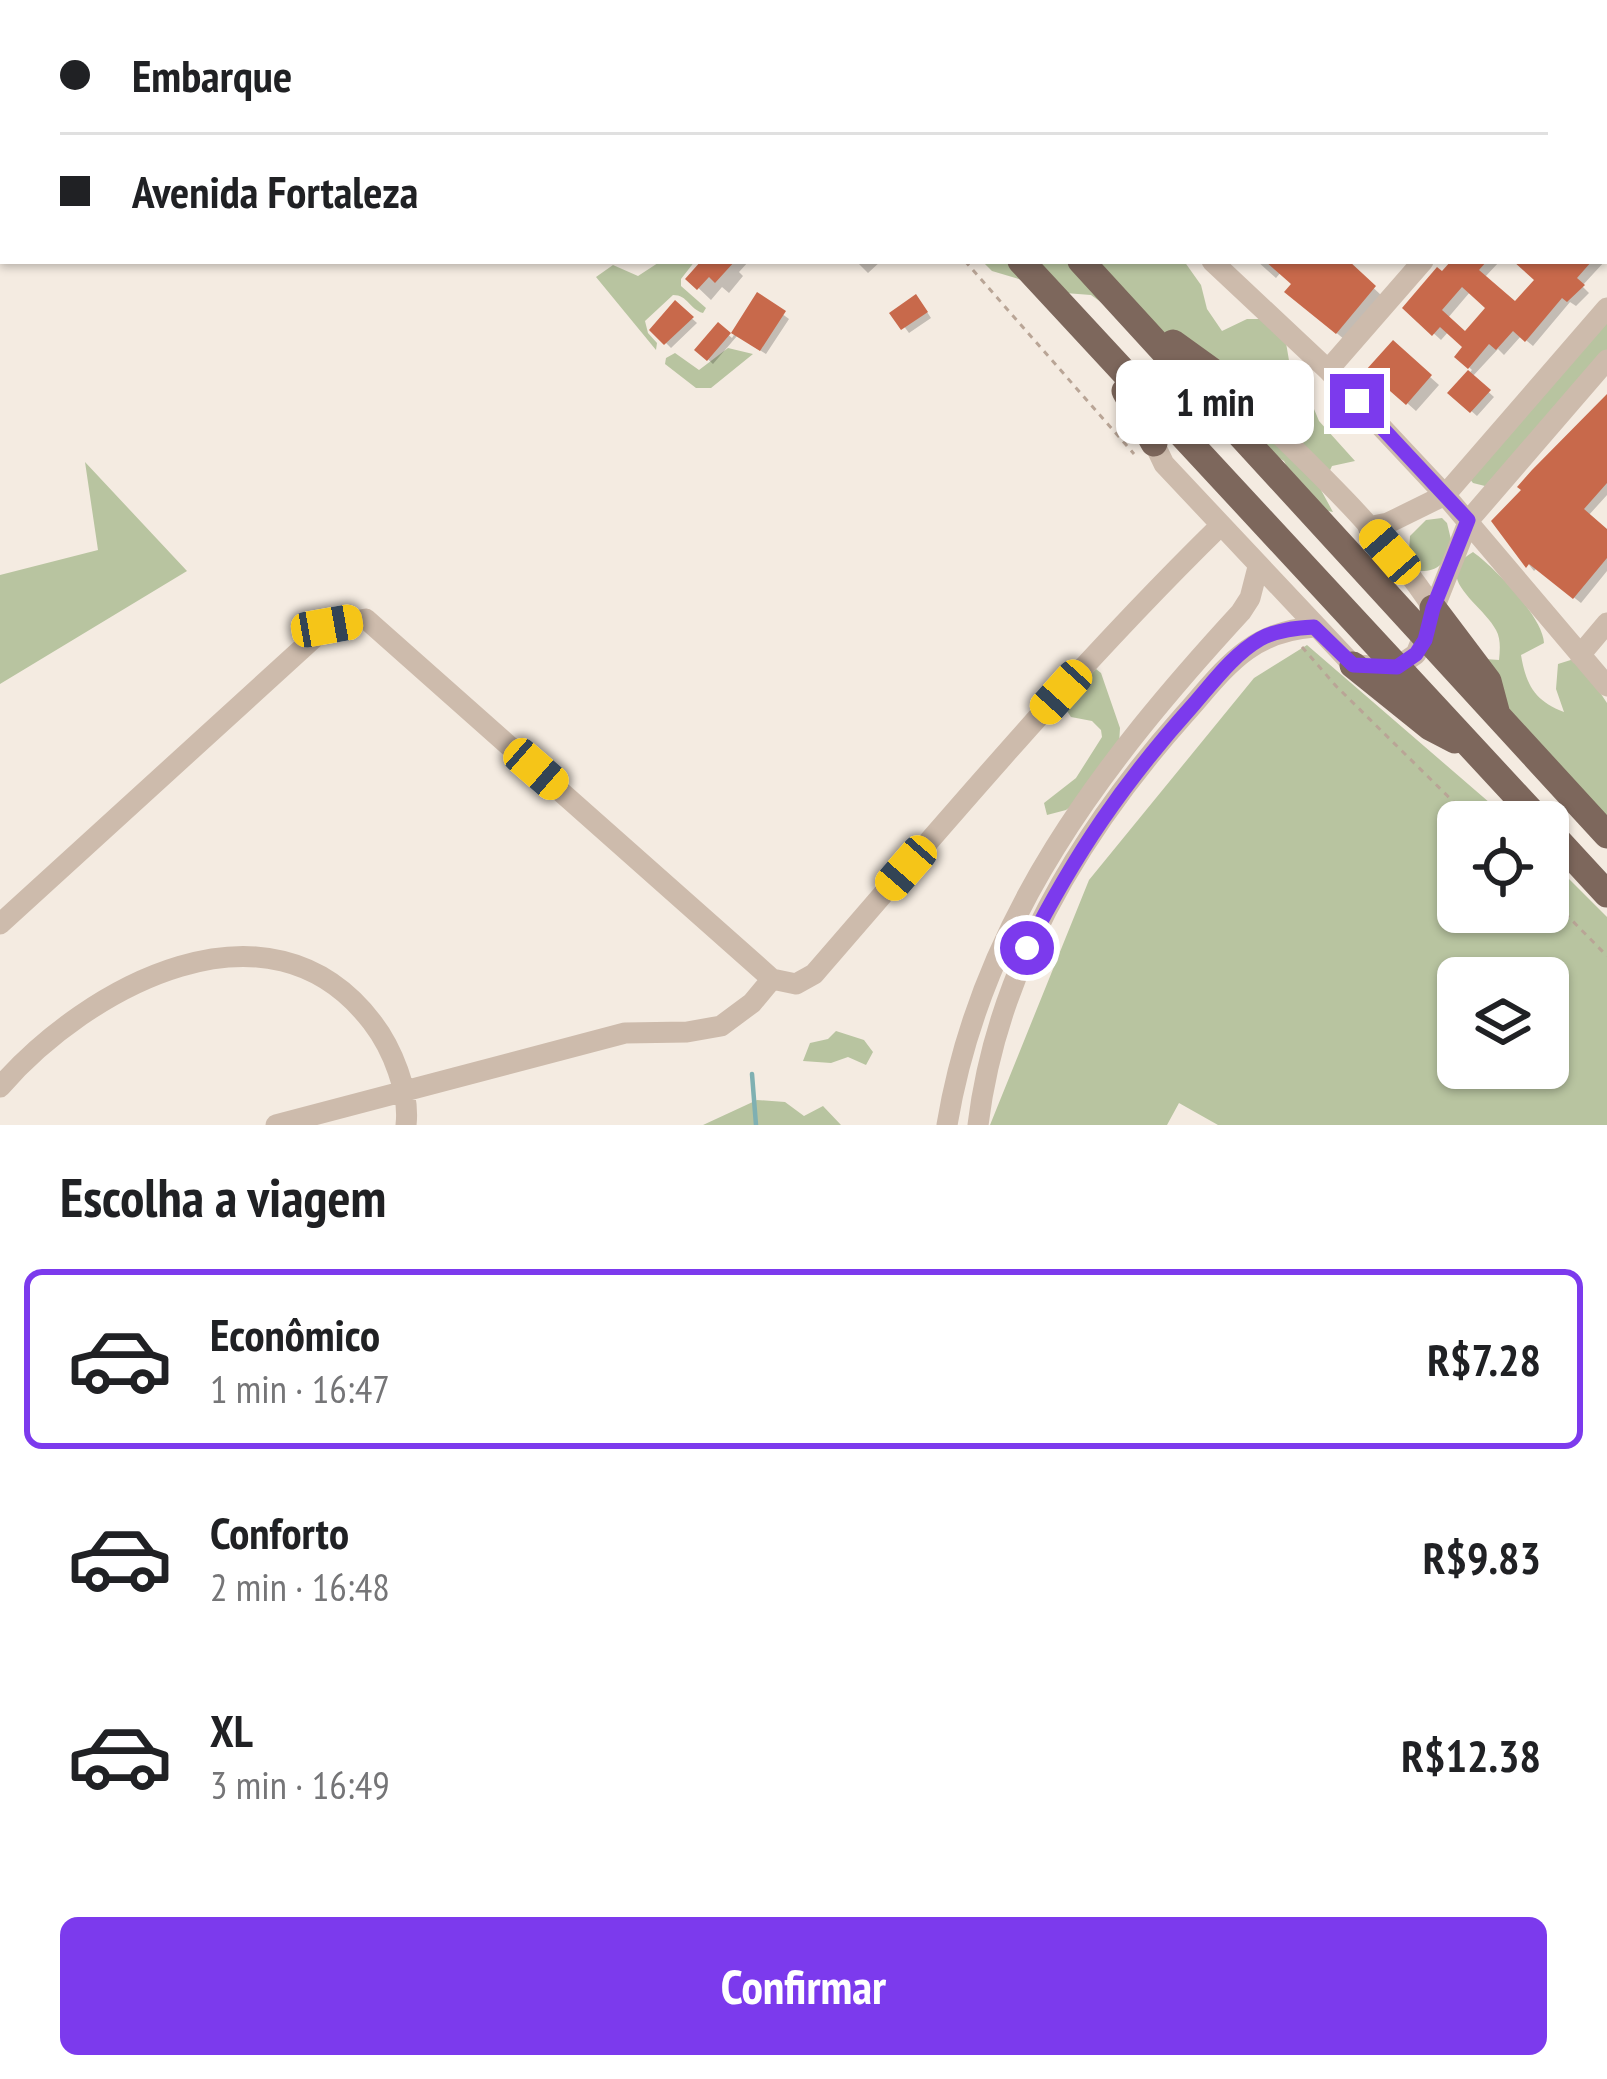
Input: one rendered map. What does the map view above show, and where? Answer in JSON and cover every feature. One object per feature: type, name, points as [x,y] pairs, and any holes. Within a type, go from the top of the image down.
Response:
[{"type":"main road","points":[[1025,264],[1522,801]]},
{"type":"main road","points":[[1084,264],[1607,835]]},
{"type":"main road","points":[[1127,310],[1223,379]]},
{"type":"main road","points":[[1098,346],[1154,442]]},
{"type":"main road","points":[[1433,608],[1488,681],[1499,721]]},
{"type":"main road","points":[[1353,665],[1430,728],[1475,750]]},
{"type":"main road","points":[[1569,853],[1607,894]]},
{"type":"street","points":[[1215,264],[1328,370],[1445,495],[1607,686]]},
{"type":"street","points":[[1328,370],[1420,264]]},
{"type":"street","points":[[1369,527],[1388,523],[1445,495],[1607,308]]},
{"type":"street","points":[[1433,608],[1369,527],[1223,379],[1194,384],[1162,414],[1154,442],[1164,464],[1258,567],[1353,665],[1397,667],[1416,654],[1425,640],[1468,520],[1607,361]]},
{"type":"street","points":[[0,924],[327,626],[366,620],[772,979],[796,984],[814,974],[1154,590],[1220,526]]},
{"type":"street","points":[[947,1125],[965,1047],[997,952],[1030,884],[1145,721],[1241,612],[1258,567]]},
{"type":"street","points":[[1580,655],[1607,623]]},
{"type":"street","points":[[978,1125],[997,1028],[1027,948],[1099,820],[1148,755],[1234,659],[1262,638],[1314,627]]},
{"type":"street","points":[[0,1087],[46,1041],[112,993],[176,967],[240,957],[290,964],[338,988],[377,1030],[402,1091],[406,1125]]},
{"type":"street","points":[[276,1125],[625,1034],[687,1032],[721,1025],[752,1003],[772,979]]},
{"type":"path","points":[[1569,917],[1607,956]]},
{"type":"green space","points":[[656,264],[693,264],[681,286],[706,308],[703,313],[673,295],[645,321],[656,350],[596,277],[613,265],[638,276]]},
{"type":"green space","points":[[985,264],[1186,264],[1222,331],[1247,319],[1268,319],[1285,337],[1292,378],[1309,397],[1319,421],[1355,461],[1332,466],[1321,490],[1333,512],[1307,507],[1284,461],[1261,447],[1226,410],[1218,386],[1091,295],[1065,293],[992,271]]},
{"type":"green space","points":[[1607,320],[1607,350],[1485,486],[1473,483],[1469,478]]},
{"type":"green space","points":[[728,348],[753,354],[711,388],[696,388],[665,364],[675,353],[699,370]]},
{"type":"green space","points":[[85,462],[187,571],[0,684],[0,575],[98,550]]},
{"type":"green space","points":[[1442,518],[1453,548],[1439,566],[1418,571],[1409,552],[1410,536],[1426,520]]},
{"type":"green space","points":[[1473,552],[1516,593],[1542,632],[1544,643],[1521,655],[1529,683],[1539,697],[1564,712],[1556,689],[1558,664],[1577,658],[1607,703],[1607,822],[1520,731],[1466,640],[1485,659],[1499,660],[1496,630],[1458,581],[1461,561]]},
{"type":"green space","points":[[1307,645],[1488,801],[1437,801],[1437,933],[1569,933],[1569,879],[1607,917],[1607,1125],[1218,1125],[1179,1103],[1167,1125],[990,1125],[1089,880],[1254,678]]},
{"type":"green space","points":[[1096,669],[1120,728],[1119,744],[1077,802],[1047,815],[1044,803],[1076,778],[1102,737],[1092,721],[1071,717],[1063,705]]},
{"type":"green space","points":[[836,1031],[864,1040],[873,1052],[866,1065],[848,1057],[831,1063],[803,1061],[810,1043],[828,1039]]},
{"type":"green space","points":[[757,1100],[785,1102],[804,1116],[823,1106],[841,1125],[703,1125]]},
{"type":"building","points":[[698,264],[732,264],[715,283],[709,277],[697,290],[685,279]]},
{"type":"building","points":[[1268,264],[1352,264],[1376,286],[1336,334],[1284,292],[1291,284]]},
{"type":"building","points":[[1448,264],[1484,264],[1479,270],[1515,301],[1534,280],[1516,264],[1589,264],[1577,278],[1585,285],[1567,302],[1562,298],[1525,342],[1513,331],[1496,350],[1489,344],[1468,369],[1454,357],[1462,347],[1440,327],[1432,336],[1402,308],[1437,267],[1442,271]],"holes":[[[1462,287],[1485,308],[1465,331],[1442,310]]]},
{"type":"building","points":[[757,292],[786,311],[760,351],[731,333]]},
{"type":"building","points":[[916,294],[928,312],[901,330],[889,313]]},
{"type":"building","points":[[675,300],[694,317],[664,345],[649,330]]},
{"type":"building","points":[[718,322],[731,333],[707,361],[694,350]]},
{"type":"building","points":[[1393,340],[1432,375],[1406,405],[1366,370]]},
{"type":"building","points":[[1468,370],[1491,390],[1470,413],[1447,393]]},
{"type":"building","points":[[1607,394],[1607,483],[1584,509],[1607,529],[1607,558],[1573,599],[1529,564],[1526,568],[1491,521],[1521,490],[1517,487],[1532,470]]},
{"type":"waterway","points":[[752,1074],[756,1125]]},
{"type":"route","points":[[1027,948],[1099,820],[1148,755],[1234,659],[1262,638],[1291,629],[1314,627],[1353,665],[1375,668],[1397,667],[1416,654],[1425,640],[1468,520],[1357,401]]}]
